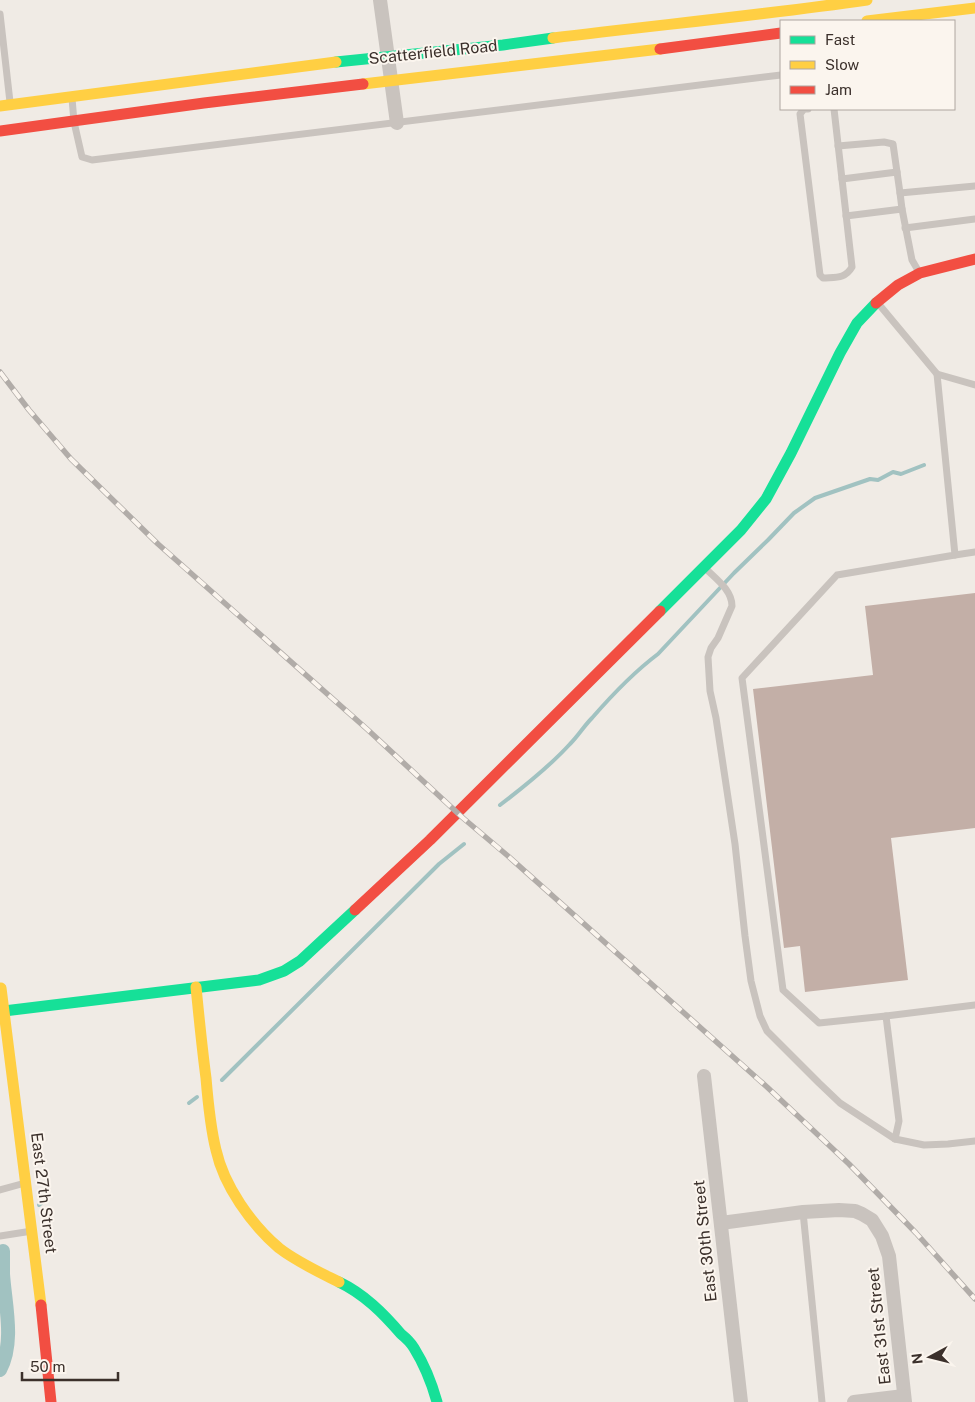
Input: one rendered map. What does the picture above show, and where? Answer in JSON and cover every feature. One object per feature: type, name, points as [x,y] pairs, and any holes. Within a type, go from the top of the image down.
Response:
[{"type":"street","points":[[380,0],[397,123]]},
{"type":"street","name":"Scatterfield Road","points":[[5,106],[388,57],[798,10],[867,0]]},
{"type":"street","points":[[875,20],[975,8]]},
{"type":"street","name":"Scatterfield Road","points":[[0,131],[203,103],[667,49],[780,33]]},
{"type":"street","points":[[4,1011],[259,980],[284,971],[300,961],[430,840],[741,530],[766,500],[857,323],[877,302],[898,285],[920,273],[975,259]]},
{"type":"street","name":"East 27th Street","points":[[0,984],[32,1230],[51,1402]]},
{"type":"street","points":[[196,987],[210,1119],[216,1152],[227,1181],[241,1206],[280,1248],[313,1269],[351,1288],[374,1305],[394,1325],[414,1348],[432,1385],[436,1402]]},
{"type":"street","name":"East 30th Street","points":[[704,1076],[741,1402]]},
{"type":"street","name":"East 31st Street","points":[[803,1212],[847,1210],[862,1214],[872,1220],[882,1236],[889,1256],[904,1399]]},
{"type":"street","points":[[721,1222],[803,1212]]},
{"type":"street","points":[[854,1402],[904,1399]]},
{"type":"lane","points":[[0,14],[5,106]]},
{"type":"lane","points":[[72,97],[74,122],[82,157],[92,160],[780,75]]},
{"type":"lane","points":[[803,110],[800,114],[820,275],[823,278],[843,276],[852,267],[834,110]]},
{"type":"lane","points":[[838,146],[884,142],[894,144],[905,228],[912,260],[920,273]]},
{"type":"lane","points":[[842,179],[897,172]]},
{"type":"lane","points":[[900,193],[975,186]]},
{"type":"lane","points":[[846,216],[902,209]]},
{"type":"lane","points":[[905,228],[975,219]]},
{"type":"lane","points":[[877,302],[936,374],[955,555]]},
{"type":"lane","points":[[936,374],[975,386]]},
{"type":"lane","points":[[975,552],[837,575],[742,678],[783,990],[819,1023],[975,1005]]},
{"type":"lane","points":[[704,567],[720,582],[731,597],[732,606],[708,657],[710,691],[716,718],[735,844],[744,936],[751,981],[760,1016],[767,1031],[818,1084],[840,1103],[895,1140],[924,1145],[975,1140]]},
{"type":"lane","points":[[886,1016],[899,1121],[895,1140]]},
{"type":"lane","points":[[0,1190],[25,1183]]},
{"type":"lane","points":[[803,1212],[822,1402]]},
{"type":"lane","points":[[0,1236],[32,1230]]},
{"type":"building","points":[[975,593],[975,828],[891,838],[908,980],[805,992],[800,946],[784,948],[753,689],[873,675],[865,606]]},
{"type":"waterway","points":[[500,805],[562,752],[615,692],[658,654],[734,573],[794,513],[815,498],[870,479],[878,480],[893,472],[901,474],[924,465]]},
{"type":"waterway","points":[[222,1080],[439,864],[464,844]]},
{"type":"waterway","points":[[189,1103],[197,1097]]},
{"type":"waterway","points":[[39,1205],[45,1200]]},
{"type":"waterway","points":[[0,1370],[5,1359],[8,1335],[3,1251]]},
{"type":"railway","points":[[0,372],[29,410],[71,459],[158,544],[368,730],[463,818],[767,1087],[849,1164],[916,1233],[975,1299]]},
{"type":"traffic: fast","points":[[336,62],[553,38]]},
{"type":"traffic: fast","points":[[660,611],[741,530],[766,499],[791,453],[840,353],[857,323],[876,303]]},
{"type":"traffic: fast","points":[[4,1011],[259,980],[284,971],[300,961],[355,910]]},
{"type":"traffic: fast","points":[[339,1282],[357,1292],[373,1305],[407,1339],[418,1354],[437,1402]]},
{"type":"traffic: slow","points":[[553,38],[867,0]]},
{"type":"traffic: slow","points":[[875,20],[975,8]]},
{"type":"traffic: slow","points":[[363,84],[660,49]]},
{"type":"traffic: slow","points":[[0,106],[336,62]]},
{"type":"traffic: slow","points":[[196,987],[211,1123],[216,1150],[225,1177],[240,1204],[258,1228],[279,1248],[339,1282]]},
{"type":"traffic: slow","points":[[1,988],[41,1305]]},
{"type":"traffic: jam","points":[[660,49],[780,33]]},
{"type":"traffic: jam","points":[[0,131],[204,103],[363,84]]},
{"type":"traffic: jam","points":[[876,303],[898,285],[920,273],[975,259]]},
{"type":"traffic: jam","points":[[355,910],[430,840],[660,611]]},
{"type":"traffic: jam","points":[[41,1305],[51,1402]]}]
